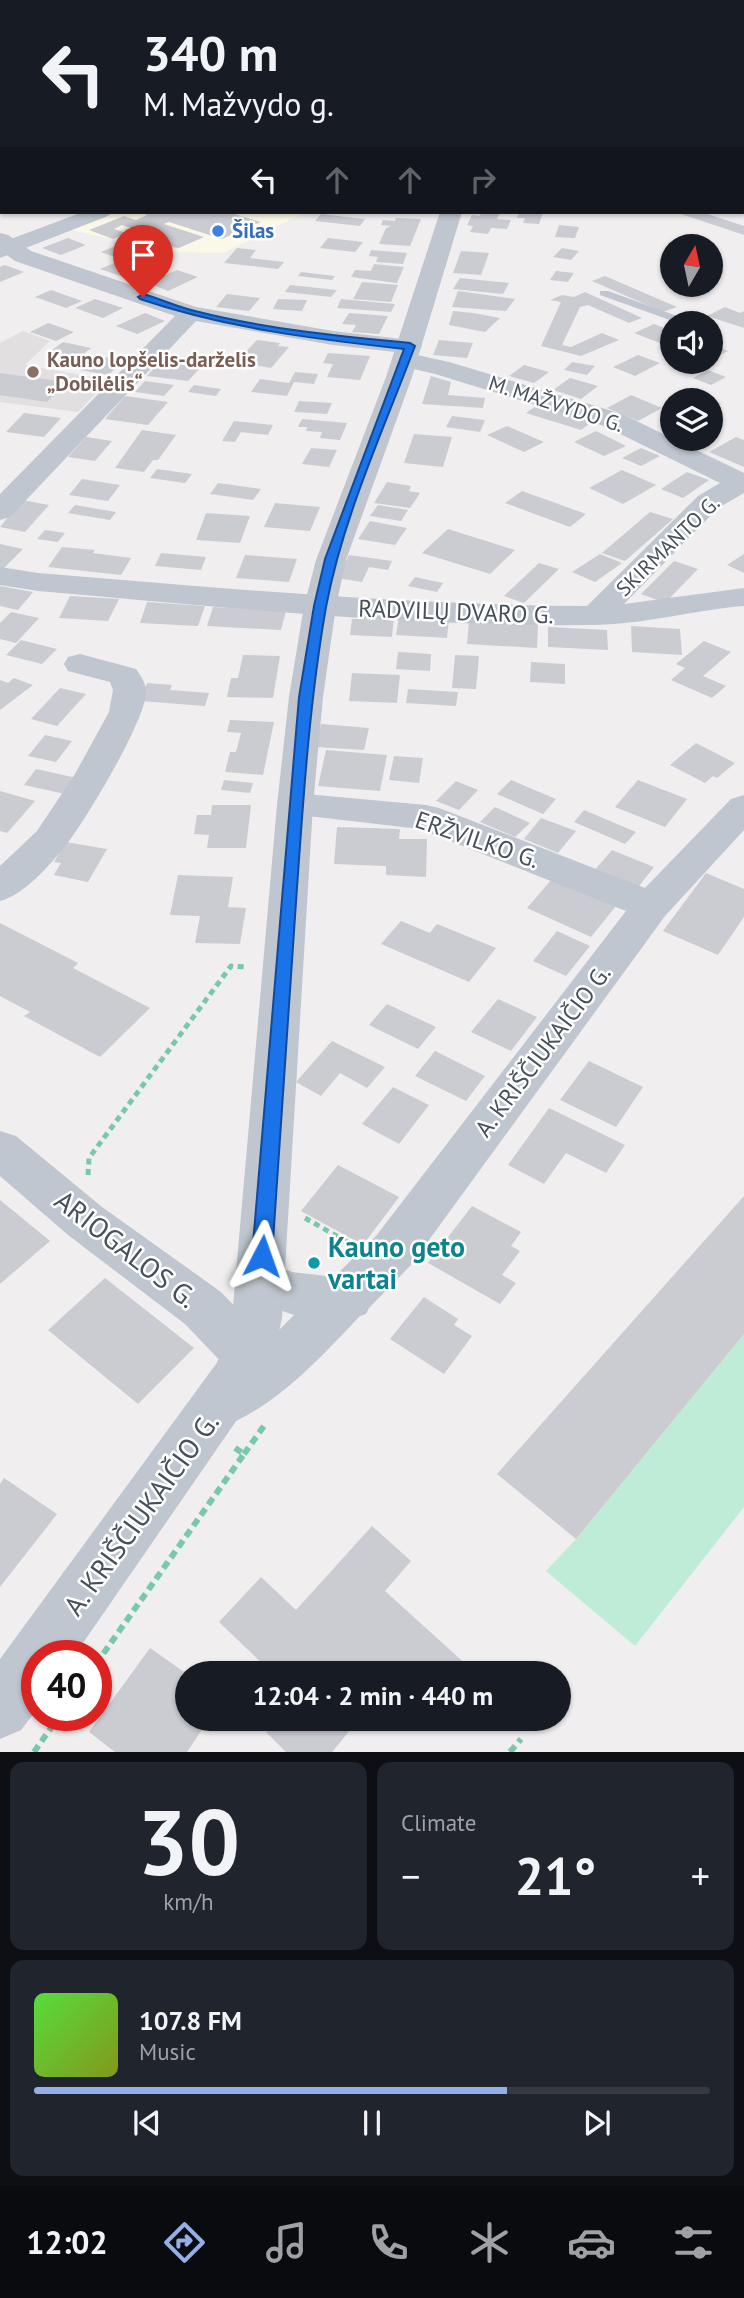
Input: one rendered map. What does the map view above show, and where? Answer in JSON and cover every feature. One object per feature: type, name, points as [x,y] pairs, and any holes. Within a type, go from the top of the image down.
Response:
[{"type":"street","points":[[4,246],[95,214]]},
{"type":"street","points":[[219,1405],[248,1354],[257,1318],[295,805],[306,697],[320,606],[331,559],[407,353],[450,214]]},
{"type":"street","name":"M. MAŽVYDO G.","points":[[4,246],[23,256],[191,313],[407,353],[440,367],[613,420],[742,481]]},
{"type":"street","points":[[0,512],[191,313]]},
{"type":"street","name":"SKIRMANTO G.","points":[[595,616],[708,502],[742,481]]},
{"type":"street","name":"RADVILŲ DVARO G.","points":[[0,576],[38,582],[320,606],[509,615],[595,616],[637,613],[744,597]]},
{"type":"street","points":[[0,888],[50,839],[92,775],[126,712],[130,690],[124,676],[80,664]]},
{"type":"street","name":"ERŽVILKO G.","points":[[295,805],[426,817],[651,906]]},
{"type":"street","name":"A. KRIŠČIUKAIČIO G.","points":[[50,1640],[219,1405],[285,1358],[348,1300],[383,1261],[651,906],[744,807]]},
{"type":"street","name":"ARIOGALOS G.","points":[[0,1149],[85,1221],[203,1308],[248,1354]]},
{"type":"street","points":[[260,1282],[284,1292],[317,1300],[348,1300]]},
{"type":"street","name":"A. KRIŠČIUKAIČIO G.","points":[[0,1709],[21,1680]]},
{"type":"lane","points":[[604,293],[660,313]]},
{"type":"path","points":[[85,1221],[89,1158],[231,966],[283,967]]},
{"type":"path","points":[[299,1215],[383,1261]]},
{"type":"path","points":[[244,1454],[267,1423]]},
{"type":"path","points":[[34,1752],[49,1731]]},
{"type":"path","points":[[510,1752],[521,1739]]},
{"type":"shaded area","points":[[112,214],[302,214],[223,253],[171,252],[70,230]]},
{"type":"shaded area","name":"Kauno lopšelis-darželis „Dobilėlis“","points":[[23,331],[50,341],[25,365],[109,380],[78,412],[0,402],[0,343]]},
{"type":"green space","points":[[744,1334],[744,1507],[635,1646],[546,1571],[576,1539]]},
{"type":"building","points":[[144,214],[235,214],[261,222],[222,239],[169,222],[164,224],[204,237],[179,248],[151,245],[168,238],[141,226],[134,229],[122,225],[114,229],[127,233],[113,239],[89,230],[124,216],[136,220],[147,215]]},
{"type":"building","points":[[321,214],[365,219],[360,226],[315,221]]},
{"type":"building","points":[[499,214],[497,219],[511,220],[507,229],[491,228],[488,234],[470,232],[473,226],[467,225],[472,215]]},
{"type":"building","points":[[518,214],[543,214],[539,224],[523,223],[525,218],[517,218]]},
{"type":"building","points":[[681,214],[707,214],[744,226],[744,235]]},
{"type":"building","points":[[396,218],[421,219],[410,246],[379,244],[386,228],[391,226],[381,225],[383,220],[395,221]]},
{"type":"building","points":[[559,225],[579,227],[575,238],[555,237]]},
{"type":"building","points":[[68,238],[86,245],[61,255],[42,248]]},
{"type":"building","points":[[328,238],[363,242],[355,252],[320,248]]},
{"type":"building","points":[[120,244],[131,248],[112,256],[101,252]]},
{"type":"building","points":[[237,248],[256,250],[250,258],[284,262],[278,269],[224,263]]},
{"type":"building","points":[[562,248],[579,251],[571,260],[553,257]]},
{"type":"building","points":[[371,250],[407,253],[403,264],[376,262],[378,257],[369,256]]},
{"type":"building","points":[[461,251],[489,253],[481,275],[453,273]]},
{"type":"building","points":[[121,260],[143,269],[123,277],[100,269]]},
{"type":"building","points":[[374,264],[404,267],[397,283],[351,277],[355,270],[371,271]]},
{"type":"building","points":[[5,265],[24,272],[0,282],[0,267]]},
{"type":"building","points":[[177,270],[198,277],[168,291],[148,283]]},
{"type":"building","points":[[556,271],[574,273],[568,282],[550,280]]},
{"type":"building","points":[[301,272],[335,276],[332,280],[298,276]]},
{"type":"building","points":[[605,276],[677,307],[661,311],[592,281]]},
{"type":"building","points":[[460,278],[509,283],[503,294],[453,289]]},
{"type":"building","points":[[362,282],[398,285],[391,302],[353,299]]},
{"type":"building","points":[[290,285],[337,290],[331,297],[285,292]]},
{"type":"building","points":[[51,290],[82,301],[66,308],[35,297]]},
{"type":"building","points":[[458,291],[515,299],[506,311],[452,307]]},
{"type":"building","points":[[585,292],[642,318],[629,323],[588,305],[580,307],[562,345],[571,347],[602,333],[619,340],[581,356],[541,346],[561,302],[550,300],[562,295],[574,297]]},
{"type":"building","points":[[227,294],[260,298],[249,311],[216,307]]},
{"type":"building","points":[[95,299],[123,308],[103,318],[75,308]]},
{"type":"building","points":[[278,299],[307,300],[302,311],[273,309]]},
{"type":"building","points":[[341,299],[395,304],[391,312],[337,308]]},
{"type":"building","points":[[725,307],[740,313],[744,311],[744,328],[723,321],[723,311],[717,311]]},
{"type":"building","points":[[453,311],[500,318],[485,332],[449,325]]},
{"type":"building","points":[[145,313],[165,321],[137,334],[116,326]]},
{"type":"building","points":[[349,313],[388,316],[379,334],[352,332],[356,325],[342,324]]},
{"type":"building","points":[[48,323],[74,332],[56,341],[30,332]]},
{"type":"building","points":[[654,324],[660,326],[660,343],[634,333]]},
{"type":"building","points":[[257,340],[289,347],[271,368],[236,362]]},
{"type":"building","points":[[439,340],[473,343],[467,358],[433,355]]},
{"type":"building","points":[[63,342],[91,348],[77,359],[48,353]]},
{"type":"building","points":[[328,353],[370,356],[360,380],[327,377],[333,364],[323,363]]},
{"type":"building","points":[[88,354],[125,361],[108,375],[80,370],[87,364],[78,363]]},
{"type":"building","points":[[638,355],[660,363],[635,376],[613,367]]},
{"type":"building","points":[[211,358],[231,361],[224,369],[204,366]]},
{"type":"building","points":[[160,361],[201,367],[188,381],[147,376]]},
{"type":"building","points":[[572,362],[595,366],[587,375],[564,370]]},
{"type":"building","points":[[524,365],[549,372],[534,383],[509,376]]},
{"type":"building","points":[[295,372],[318,374],[314,384],[294,382],[287,396],[251,392],[260,379],[289,383]]},
{"type":"building","points":[[0,373],[66,382],[47,402],[0,395]]},
{"type":"building","points":[[700,374],[726,377],[711,385],[693,378]]},
{"type":"building","points":[[431,376],[451,382],[448,395],[485,398],[483,408],[422,404]]},
{"type":"building","points":[[570,378],[598,386],[581,399],[553,390]]},
{"type":"building","points":[[145,381],[174,385],[164,396],[135,392]]},
{"type":"building","points":[[194,385],[221,389],[216,396],[188,392]]},
{"type":"building","points":[[631,395],[660,409],[638,421],[607,408]]},
{"type":"building","points":[[125,396],[168,402],[148,425],[105,419]]},
{"type":"building","points":[[299,401],[332,403],[327,414],[294,412]]},
{"type":"building","points":[[539,404],[593,421],[581,430],[526,413]]},
{"type":"building","points":[[24,413],[61,418],[44,437],[6,432]]},
{"type":"building","points":[[452,416],[485,420],[480,432],[446,427]]},
{"type":"building","points":[[302,419],[347,423],[340,440],[320,438],[322,432],[306,431],[307,427],[298,427]]},
{"type":"building","points":[[234,421],[273,425],[268,435],[241,432],[235,442],[222,441]]},
{"type":"building","points":[[507,426],[544,442],[524,452],[487,435]]},
{"type":"building","points":[[142,430],[176,435],[158,460],[153,460],[144,472],[115,468]]},
{"type":"building","points":[[596,431],[626,446],[604,456],[574,442]]},
{"type":"building","points":[[414,434],[452,437],[443,467],[404,463]]},
{"type":"building","points":[[86,437],[112,441],[95,461],[68,457]]},
{"type":"building","points":[[736,437],[744,440],[744,467],[709,452],[723,451],[723,444]]},
{"type":"building","points":[[311,448],[337,450],[329,467],[302,464]]},
{"type":"building","points":[[641,448],[660,456],[641,466],[622,458]]},
{"type":"building","points":[[157,469],[192,474],[185,483],[150,478]]},
{"type":"building","points":[[622,470],[656,485],[623,504],[589,488]]},
{"type":"building","points":[[687,472],[709,480],[683,498],[661,489]]},
{"type":"building","points":[[82,479],[120,485],[108,501],[69,495]]},
{"type":"building","points":[[387,482],[411,486],[409,491],[420,493],[410,508],[374,503]]},
{"type":"building","points":[[218,483],[261,489],[253,500],[210,494]]},
{"type":"building","points":[[522,491],[586,514],[570,527],[505,503]]},
{"type":"building","points":[[22,500],[49,505],[25,532],[0,527]]},
{"type":"building","points":[[275,503],[320,507],[310,531],[264,527]]},
{"type":"building","points":[[75,505],[116,512],[110,520],[68,513]]},
{"type":"building","points":[[378,505],[408,510],[401,521],[370,516]]},
{"type":"building","points":[[650,512],[673,519],[625,561],[602,553]]},
{"type":"building","points":[[206,513],[250,516],[240,543],[196,540]]},
{"type":"building","points":[[370,521],[407,528],[395,545],[358,539]]},
{"type":"building","points":[[448,529],[515,550],[490,574],[422,553]]},
{"type":"building","points":[[45,530],[65,533],[58,542],[37,539]]},
{"type":"building","points":[[0,544],[23,549],[4,568],[0,567]]},
{"type":"building","points":[[62,547],[95,550],[93,553],[131,558],[121,575],[48,567]]},
{"type":"building","points":[[161,553],[206,557],[201,570],[155,566]]},
{"type":"building","points":[[600,554],[622,563],[595,582],[572,572]]},
{"type":"building","points":[[744,554],[744,573],[727,565]]},
{"type":"building","points":[[245,555],[297,559],[289,582],[236,578]]},
{"type":"building","points":[[349,555],[392,561],[388,570],[369,567],[362,582],[337,578]]},
{"type":"building","points":[[674,561],[698,569],[665,603],[641,594]]},
{"type":"building","points":[[539,563],[559,569],[524,603],[504,596]]},
{"type":"building","points":[[415,577],[443,583],[437,592],[408,586]]},
{"type":"building","points":[[0,586],[33,592],[18,610],[0,606]]},
{"type":"building","points":[[70,596],[119,599],[108,621],[59,618]]},
{"type":"building","points":[[147,602],[205,606],[198,626],[140,623]]},
{"type":"building","points":[[213,607],[286,611],[281,630],[207,626]]},
{"type":"building","points":[[11,612],[39,618],[16,643],[0,639],[0,623]]},
{"type":"building","points":[[363,615],[394,616],[392,637],[350,635],[352,619],[363,619]]},
{"type":"building","points":[[399,616],[449,619],[447,638],[396,635]]},
{"type":"building","points":[[469,621],[538,625],[537,648],[467,644]]},
{"type":"building","points":[[631,626],[680,629],[682,655],[632,652]]},
{"type":"building","points":[[548,627],[607,630],[608,650],[548,647]]},
{"type":"building","points":[[21,640],[57,649],[42,664],[6,655]]},
{"type":"building","points":[[704,641],[731,652],[703,676],[726,686],[712,698],[671,680],[685,668],[676,664]]},
{"type":"building","points":[[398,652],[431,654],[430,671],[396,669]]},
{"type":"building","points":[[243,655],[280,656],[273,698],[227,697],[231,678],[238,678]]},
{"type":"building","points":[[455,655],[479,656],[476,689],[452,688]]},
{"type":"building","points":[[531,662],[565,664],[565,684],[530,682]]},
{"type":"building","points":[[352,673],[400,675],[397,703],[349,701]]},
{"type":"building","points":[[14,678],[33,685],[0,710],[0,680],[8,683]]},
{"type":"building","points":[[147,683],[172,685],[170,690],[209,693],[205,706],[140,701]]},
{"type":"building","points":[[60,688],[86,694],[57,726],[31,719]]},
{"type":"building","points":[[408,689],[458,692],[456,706],[406,703]]},
{"type":"building","points":[[230,720],[274,722],[263,775],[225,772],[230,752],[236,752],[241,733],[227,732]]},
{"type":"building","points":[[321,724],[369,728],[364,750],[316,747]]},
{"type":"building","points":[[45,735],[72,741],[56,762],[28,756]]},
{"type":"building","points":[[696,743],[735,763],[717,778],[713,776],[705,783],[670,765]]},
{"type":"building","points":[[326,750],[387,755],[380,791],[318,786]]},
{"type":"building","points":[[394,756],[423,758],[419,783],[389,780]]},
{"type":"building","points":[[36,769],[77,778],[65,794],[24,785]]},
{"type":"building","points":[[224,780],[253,783],[250,793],[221,790]]},
{"type":"building","points":[[511,780],[556,799],[543,814],[497,794]]},
{"type":"building","points":[[638,780],[687,799],[665,827],[615,807]]},
{"type":"building","points":[[456,781],[478,790],[459,810],[436,801]]},
{"type":"building","points":[[0,791],[35,801],[7,833],[0,831]]},
{"type":"building","points":[[212,805],[251,805],[246,848],[207,848],[209,835],[194,834],[197,815],[211,815]]},
{"type":"building","points":[[495,807],[530,823],[515,837],[480,822]]},
{"type":"building","points":[[584,810],[636,832],[625,844],[574,822]]},
{"type":"building","points":[[541,818],[576,831],[558,853],[524,839]]},
{"type":"building","points":[[337,827],[400,829],[399,839],[427,839],[426,877],[386,875],[386,866],[334,864]]},
{"type":"building","points":[[66,842],[107,849],[88,882],[54,875],[61,863],[54,862]]},
{"type":"building","points":[[612,850],[654,867],[636,890],[593,872]]},
{"type":"building","points":[[706,873],[744,889],[744,917],[718,955],[663,931]]},
{"type":"building","points":[[178,875],[233,877],[228,907],[246,908],[240,944],[195,943],[200,916],[170,915]]},
{"type":"building","points":[[552,879],[616,906],[591,937],[527,908]]},
{"type":"building","points":[[401,921],[430,933],[437,924],[496,948],[469,982],[381,944]]},
{"type":"building","points":[[0,923],[78,963],[73,968],[150,1008],[100,1057],[24,1016],[30,1012],[0,996]]},
{"type":"building","points":[[557,931],[590,946],[566,976],[533,961]]},
{"type":"building","points":[[498,999],[537,1017],[511,1051],[471,1032]]},
{"type":"building","points":[[387,1004],[436,1027],[418,1049],[369,1025]]},
{"type":"building","points":[[332,1041],[385,1067],[367,1088],[340,1073],[321,1096],[296,1082]]},
{"type":"building","points":[[435,1051],[485,1076],[466,1101],[415,1076]]},
{"type":"building","points":[[589,1061],[643,1087],[616,1127],[560,1100]]},
{"type":"building","points":[[393,1087],[429,1105],[399,1144],[362,1124]]},
{"type":"building","points":[[549,1108],[625,1145],[606,1173],[566,1153],[544,1184],[508,1165]]},
{"type":"building","points":[[338,1165],[399,1197],[363,1245],[301,1211]]},
{"type":"building","points":[[744,1196],[744,1334],[576,1539],[497,1474]]},
{"type":"building","points":[[0,1200],[50,1241],[0,1284]]},
{"type":"building","points":[[472,1206],[521,1232],[511,1246],[520,1251],[502,1275],[516,1283],[500,1304],[428,1263]]},
{"type":"building","points":[[105,1278],[194,1348],[138,1404],[48,1330]]},
{"type":"building","points":[[424,1297],[458,1319],[454,1325],[472,1336],[444,1374],[390,1339]]},
{"type":"building","points":[[4,1478],[57,1514],[0,1587],[0,1484]]},
{"type":"building","points":[[372,1526],[411,1561],[385,1591],[462,1661],[260,1661],[219,1622],[261,1577],[296,1610]]},
{"type":"building","points":[[150,1648],[175,1666],[175,1731],[201,1731],[187,1752],[115,1752],[89,1732],[112,1731],[112,1700]]},
{"type":"building","points":[[349,1731],[332,1752],[286,1752],[266,1732]]},
{"type":"place","name":"Šilas","points":[[218,231]]},
{"type":"place","name":"Kauno lopšelis-darželis „Dobilėlis“","points":[[33,372]]},
{"type":"place","name":"Kauno geto vartai","points":[[314,1263]]},
{"type":"route","points":[[143,297],[191,313],[236,323],[333,338],[410,346],[331,559],[320,606],[306,697],[295,805],[262,1256]]}]
